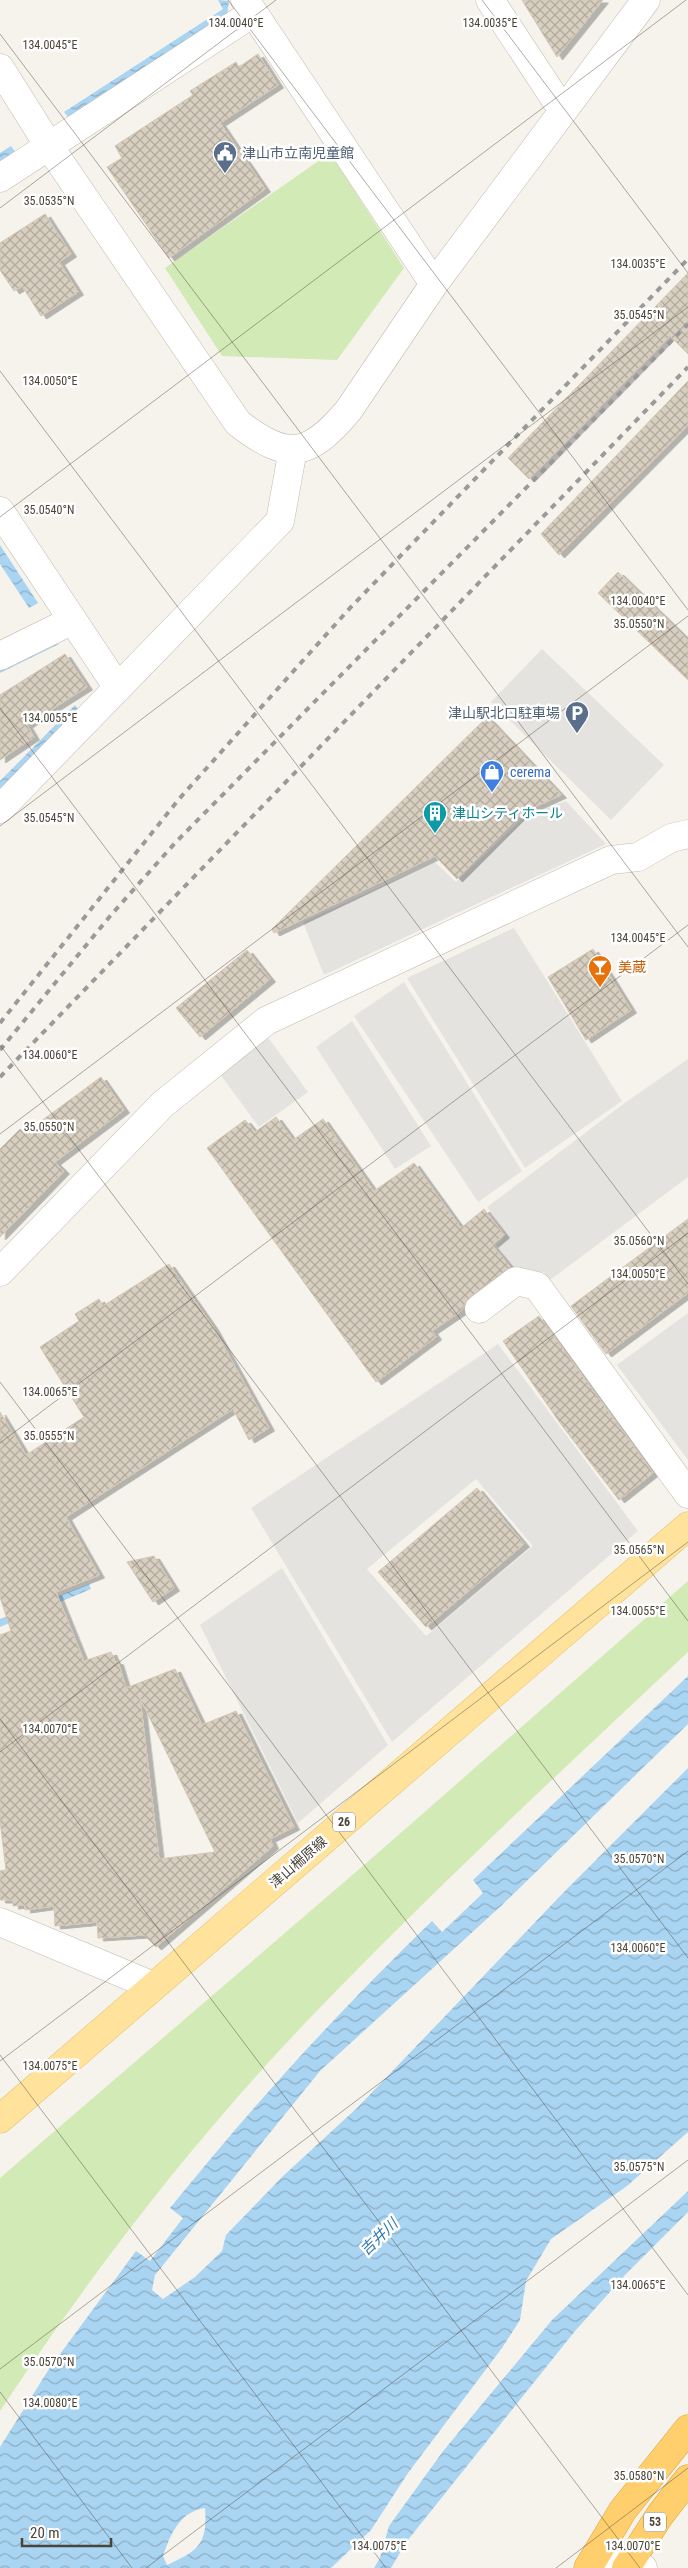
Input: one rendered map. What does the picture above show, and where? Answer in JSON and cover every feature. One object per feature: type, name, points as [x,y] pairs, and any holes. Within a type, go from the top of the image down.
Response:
[{"type":"highway","name":"53","points":[[588,2568],[623,2510],[688,2429]]},
{"type":"highway","name":"53","points":[[627,2567],[660,2515],[688,2479]]},
{"type":"main road","name":"津山柵原線","points":[[0,2119],[688,1526]]},
{"type":"street","points":[[490,0],[563,111]]},
{"type":"street","points":[[0,68],[49,146],[238,423],[268,445],[280,449],[293,449],[307,446],[332,429],[362,392],[434,284],[646,0]]},
{"type":"street","points":[[0,178],[249,7],[434,284]]},
{"type":"street","points":[[0,809],[280,521],[293,449]]},
{"type":"street","points":[[0,511],[118,688]]},
{"type":"street","points":[[0,656],[73,620]]},
{"type":"street","points":[[0,1272],[163,1104],[266,1021],[611,860],[638,857],[670,838],[688,834]]},
{"type":"street","points":[[479,1309],[516,1281],[537,1286],[688,1494]]},
{"type":"street","points":[[0,1922],[153,1986]]},
{"type":"green space","points":[[330,153],[404,268],[337,360],[222,356],[165,268]]},
{"type":"green space","points":[[688,1581],[688,1652],[449,1878],[267,2064],[226,2110],[146,2207],[71,2308],[0,2411],[0,2178],[371,1859]]},
{"type":"shaded area","name":"津山駅北口駐車場","points":[[542,649],[664,765],[611,820],[491,702]]},
{"type":"shaded area","points":[[566,801],[606,844],[324,975],[303,922],[435,862],[456,882],[525,816]]},
{"type":"shaded area","points":[[514,928],[622,1101],[525,1168],[407,978]]},
{"type":"shaded area","points":[[404,982],[522,1171],[478,1202],[354,1016]]},
{"type":"shaded area","points":[[352,1021],[431,1146],[395,1169],[316,1047]]},
{"type":"shaded area","points":[[267,1036],[308,1092],[259,1127],[220,1074]]},
{"type":"shaded area","points":[[688,1059],[688,1177],[550,1280],[544,1272],[515,1271],[496,1245],[506,1235],[487,1207],[626,1102]]},
{"type":"shaded area","points":[[688,1313],[688,1460],[617,1365]]},
{"type":"shaded area","points":[[498,1344],[638,1531],[392,1742],[251,1508]],"holes":[[[476,1479],[533,1546],[426,1636],[367,1569]]]},
{"type":"shaded area","points":[[282,1568],[388,1745],[298,1823],[200,1625]]},
{"type":"water","points":[[218,0],[229,1],[227,16],[69,118],[64,112],[223,9]]},
{"type":"water","points":[[11,146],[16,153],[0,163],[0,153]]},
{"type":"water","points":[[0,545],[38,603],[29,608],[0,564]]},
{"type":"water","points":[[46,638],[59,644],[0,673],[0,661]]},
{"type":"water","points":[[75,705],[79,711],[0,793],[0,781]]},
{"type":"water","points":[[89,1584],[91,1589],[0,1627],[0,1619]]},
{"type":"water","name":"吉井川","points":[[688,1676],[688,1724],[501,1906],[320,2071],[155,2275],[152,2290],[163,2299],[195,2277],[222,2251],[226,2235],[282,2177],[358,2107],[563,1893],[688,1768],[688,2132],[627,2186],[551,2239],[526,2281],[520,2320],[502,2348],[408,2473],[371,2530],[331,2568],[0,2568],[0,2447],[49,2369],[136,2251],[150,2261],[183,2218],[170,2208],[264,2096],[329,2025],[432,1921],[442,1932],[483,1893],[473,1880]],"holes":[[[205,2508],[205,2530],[199,2545],[186,2555],[167,2565],[163,2556],[173,2532],[183,2519],[189,2514]]]},
{"type":"water","points":[[688,2191],[688,2212],[626,2274],[575,2331],[407,2541],[391,2568],[374,2568],[380,2558],[389,2526],[444,2450],[552,2320]]},
{"type":"building","points":[[522,0],[603,0],[557,57]]},
{"type":"building","points":[[258,54],[278,85],[220,123],[265,189],[169,258],[107,167],[122,158],[115,146],[193,95],[190,91],[236,62],[239,67]]},
{"type":"building","points":[[45,214],[71,254],[59,262],[78,292],[41,316],[22,286],[14,291],[0,270],[0,243]]},
{"type":"building","points":[[688,273],[688,354],[670,336],[529,479],[508,458]]},
{"type":"building","points":[[688,381],[688,425],[559,555],[541,534]]},
{"type":"building","points":[[618,572],[688,640],[688,680],[598,593]]},
{"type":"building","points":[[65,654],[87,687],[27,725],[34,737],[0,760],[0,695]]},
{"type":"building","name":"津山シティホール","points":[[487,717],[561,795],[524,812],[457,879],[435,856],[274,933],[272,929]]},
{"type":"building","points":[[593,949],[631,1010],[586,1040],[548,977]]},
{"type":"building","points":[[247,950],[270,979],[200,1037],[176,1008]]},
{"type":"building","points":[[101,1077],[124,1110],[55,1162],[64,1171],[0,1237],[0,1149],[20,1129],[25,1133]]},
{"type":"building","points":[[276,1117],[293,1140],[323,1119],[374,1191],[414,1163],[461,1228],[484,1209],[504,1235],[492,1245],[510,1267],[470,1297],[460,1312],[432,1331],[436,1337],[376,1382],[207,1148],[245,1120],[255,1132]]},
{"type":"building","points":[[688,1219],[688,1293],[606,1354],[571,1306]]},
{"type":"building","points":[[169,1264],[213,1327],[269,1428],[249,1440],[233,1409],[66,1517],[99,1575],[56,1592],[84,1661],[111,1652],[115,1661],[118,1662],[126,1688],[175,1669],[202,1725],[236,1711],[294,1827],[270,1839],[273,1846],[156,1947],[144,1935],[98,1938],[97,1922],[55,1926],[54,1906],[25,1910],[25,1905],[13,1906],[13,1900],[0,1900],[0,1871],[6,1870],[0,1821],[0,1635],[11,1631],[0,1597],[0,1412],[26,1455],[84,1417],[40,1347],[79,1321],[75,1314],[99,1299],[103,1306]],"holes":[[[140,1698],[215,1852],[159,1859]]]},
{"type":"building","points":[[539,1316],[653,1473],[619,1500],[560,1423],[503,1341]]},
{"type":"building","points":[[477,1488],[524,1544],[426,1627],[378,1572]]},
{"type":"building","points":[[154,1556],[174,1588],[153,1602],[127,1562]]},
{"type":"railway","points":[[0,1023],[179,799],[350,608],[688,259]]},
{"type":"railway","points":[[0,1050],[111,915],[175,843],[688,324]]},
{"type":"railway","points":[[0,1077],[688,367]]},
{"type":"place","name":"津山市立南児童館","points":[[225,174]]},
{"type":"place","name":"津山駅北口駐車場","points":[[577,734]]},
{"type":"place","name":"cerema","points":[[492,793]]},
{"type":"place","name":"津山シティホール","points":[[435,834]]},
{"type":"place","name":"美蔵","points":[[600,988]]}]
